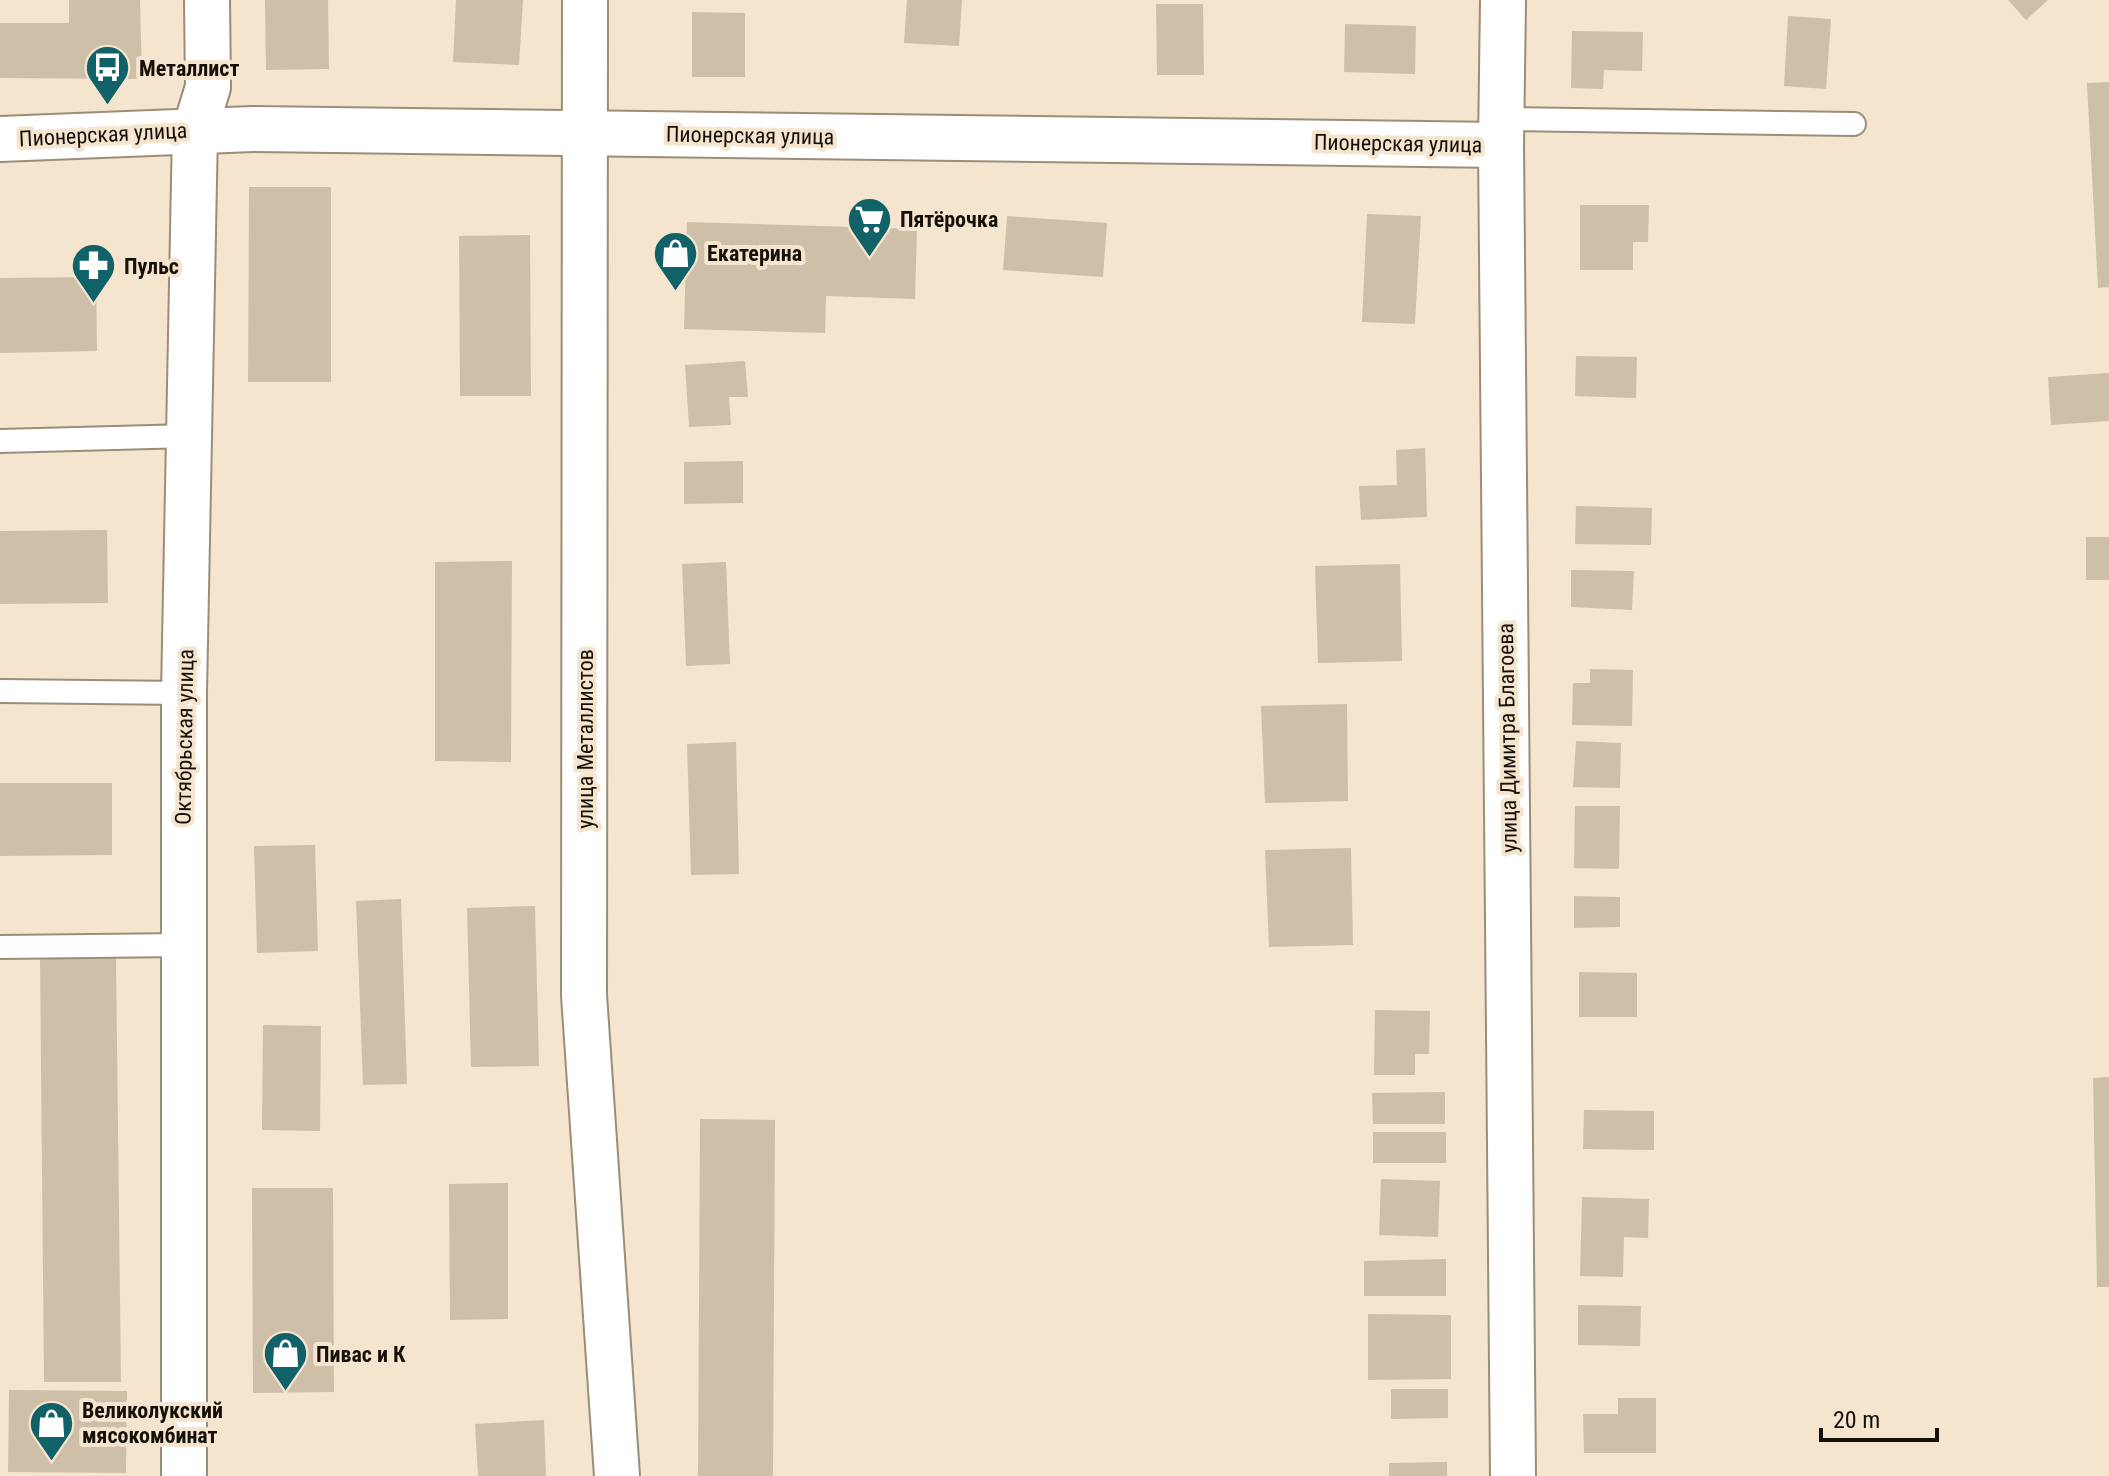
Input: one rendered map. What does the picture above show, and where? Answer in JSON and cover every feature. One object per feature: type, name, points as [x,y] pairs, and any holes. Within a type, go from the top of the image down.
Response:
[{"type":"main road","name":"Октябрьская улица","points":[[184,1476],[184,693],[195,130],[208,87],[207,0]]},
{"type":"main road","name":"улица Металлистов","points":[[585,0],[584,995],[617,1476]]},
{"type":"main road","name":"улица Димитра Благоева","points":[[1503,0],[1501,132],[1513,1476]]},
{"type":"main road","name":"Пионерская улица","points":[[0,139],[158,135],[195,130],[586,133],[1501,132]]},
{"type":"lane","points":[[1501,132],[1854,124]]},
{"type":"lane","points":[[0,441],[190,436]]},
{"type":"lane","points":[[0,691],[184,693]]},
{"type":"lane","points":[[0,947],[183,945]]},
{"type":"building","points":[[69,0],[140,0],[142,79],[0,78],[0,23],[69,23]]},
{"type":"building","points":[[265,0],[328,0],[329,69],[266,70]]},
{"type":"building","points":[[456,0],[523,0],[519,65],[453,62]]},
{"type":"building","points":[[907,0],[962,0],[959,46],[904,43]]},
{"type":"building","points":[[2008,0],[2048,0],[2026,20]]},
{"type":"building","points":[[1156,4],[1203,4],[1204,75],[1157,75]]},
{"type":"building","points":[[692,12],[745,13],[745,77],[692,77]]},
{"type":"building","points":[[1788,16],[1831,19],[1826,89],[1784,86]]},
{"type":"building","points":[[1345,24],[1416,26],[1415,74],[1344,72]]},
{"type":"building","points":[[1572,31],[1643,32],[1642,71],[1604,70],[1603,89],[1571,88]]},
{"type":"building","points":[[2109,82],[2109,287],[2098,288],[2087,83]]},
{"type":"building","points":[[249,187],[331,187],[331,382],[248,382]]},
{"type":"building","points":[[1580,205],[1649,205],[1648,242],[1633,242],[1633,270],[1580,270]]},
{"type":"building","points":[[1367,214],[1421,216],[1415,324],[1362,322]]},
{"type":"building","points":[[1007,216],[1107,223],[1103,277],[1003,270]]},
{"type":"building","points":[[687,222],[917,229],[915,299],[826,296],[825,333],[684,329]]},
{"type":"building","points":[[530,235],[531,396],[460,396],[459,236]]},
{"type":"building","points":[[96,277],[97,351],[0,353],[0,278]]},
{"type":"building","points":[[1576,356],[1637,357],[1636,398],[1575,396]]},
{"type":"building","points":[[745,361],[748,397],[729,397],[731,425],[689,427],[685,365]]},
{"type":"building","points":[[2109,373],[2109,421],[2051,425],[2048,377]]},
{"type":"building","points":[[1425,448],[1427,517],[1361,520],[1359,486],[1397,485],[1396,450]]},
{"type":"building","points":[[743,461],[743,503],[684,504],[684,462]]},
{"type":"building","points":[[1576,506],[1652,508],[1651,545],[1575,544]]},
{"type":"building","points":[[107,530],[108,603],[0,604],[0,531]]},
{"type":"building","points":[[2086,537],[2109,537],[2109,580],[2086,580]]},
{"type":"building","points":[[512,561],[511,762],[435,761],[435,562]]},
{"type":"building","points":[[726,562],[730,664],[686,666],[682,564]]},
{"type":"building","points":[[1400,564],[1402,661],[1318,663],[1315,566]]},
{"type":"building","points":[[1571,570],[1634,571],[1632,610],[1571,607]]},
{"type":"building","points":[[1590,669],[1633,670],[1632,726],[1572,725],[1573,683],[1590,683]]},
{"type":"building","points":[[1347,704],[1348,801],[1265,803],[1261,706]]},
{"type":"building","points":[[1576,741],[1621,743],[1620,788],[1573,787]]},
{"type":"building","points":[[736,742],[739,874],[691,875],[687,744]]},
{"type":"building","points":[[0,783],[112,783],[112,855],[0,856]]},
{"type":"building","points":[[1575,806],[1620,806],[1619,869],[1574,868]]},
{"type":"building","points":[[315,845],[318,951],[257,953],[254,846]]},
{"type":"building","points":[[1351,848],[1353,945],[1269,947],[1265,850]]},
{"type":"building","points":[[1574,896],[1620,897],[1620,927],[1574,928]]},
{"type":"building","points":[[401,899],[407,1084],[363,1085],[356,901]]},
{"type":"building","points":[[535,906],[539,1066],[471,1067],[467,908]]},
{"type":"building","points":[[116,958],[121,1382],[44,1382],[40,959]]},
{"type":"building","points":[[1579,972],[1637,973],[1637,1017],[1579,1017]]},
{"type":"building","points":[[1375,1010],[1430,1011],[1429,1054],[1415,1054],[1415,1075],[1374,1075]]},
{"type":"building","points":[[263,1025],[321,1026],[320,1131],[262,1130]]},
{"type":"building","points":[[2109,1077],[2109,1287],[2097,1287],[2093,1078]]},
{"type":"building","points":[[1445,1092],[1445,1124],[1373,1124],[1372,1093]]},
{"type":"building","points":[[1584,1110],[1654,1111],[1654,1150],[1583,1149]]},
{"type":"building","points":[[700,1119],[775,1120],[773,1476],[698,1476]]},
{"type":"building","points":[[1373,1132],[1446,1132],[1446,1163],[1373,1163]]},
{"type":"building","points":[[1381,1179],[1440,1181],[1438,1237],[1379,1235]]},
{"type":"building","points":[[508,1183],[508,1319],[450,1320],[449,1184]]},
{"type":"building","points":[[252,1188],[333,1188],[334,1392],[253,1393]]},
{"type":"building","points":[[1582,1197],[1649,1199],[1648,1238],[1624,1237],[1623,1277],[1580,1276]]},
{"type":"building","points":[[1446,1259],[1446,1296],[1364,1296],[1364,1261]]},
{"type":"building","points":[[1578,1305],[1641,1306],[1640,1346],[1578,1345]]},
{"type":"building","points":[[1368,1314],[1451,1315],[1451,1379],[1368,1380]]},
{"type":"building","points":[[1391,1389],[1448,1389],[1448,1418],[1391,1419]]},
{"type":"building","points":[[9,1390],[127,1391],[126,1473],[8,1472]]},
{"type":"building","points":[[1618,1398],[1656,1398],[1656,1453],[1584,1453],[1583,1414],[1618,1414]]},
{"type":"building","points":[[544,1420],[546,1476],[478,1476],[475,1424]]},
{"type":"building","points":[[1447,1462],[1447,1476],[1389,1476],[1389,1463]]},
{"type":"place","name":"Металлист","points":[[108,107]]},
{"type":"place","name":"Пятёрочка","points":[[869,258]]},
{"type":"place","name":"Екатерина","points":[[676,292]]},
{"type":"place","name":"Пульс","points":[[93,305]]},
{"type":"place","name":"Пивас и К","points":[[285,1393]]},
{"type":"place","name":"Великолукский мясокомбинат","points":[[51,1462]]}]
